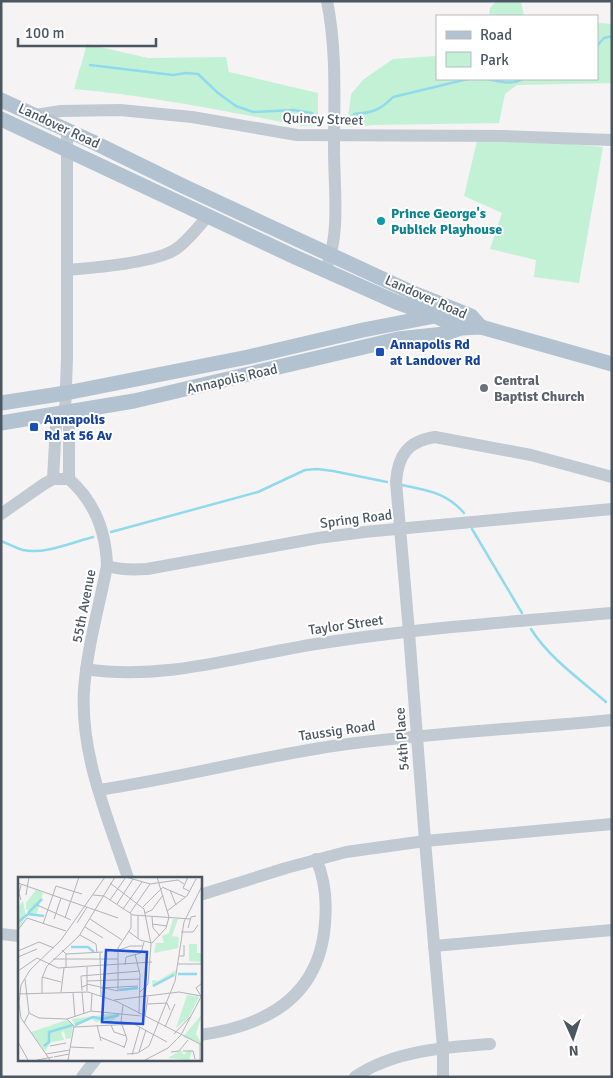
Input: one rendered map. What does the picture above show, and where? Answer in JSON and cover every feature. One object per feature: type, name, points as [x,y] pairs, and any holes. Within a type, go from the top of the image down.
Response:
[{"type":"main road","name":"Landover Road","points":[[1,100],[67,129],[183,186],[332,255],[471,316],[481,327]]},
{"type":"main road","name":"Landover Road","points":[[1,119],[325,271],[396,302],[461,328],[481,327]]},
{"type":"main road","points":[[395,324],[396,302]]},
{"type":"main road","name":"Annapolis Road","points":[[1,403],[66,393],[248,357],[435,316],[452,309]]},
{"type":"main road","points":[[481,327],[612,364]]},
{"type":"main road","name":"Annapolis Road","points":[[1,423],[65,414],[169,393],[398,339],[444,334],[461,328]]},
{"type":"street","points":[[325,271],[332,255],[335,224],[333,37],[327,1]]},
{"type":"street","name":"Quincy Street","points":[[35,115],[61,111],[120,110],[192,117],[297,135],[503,136],[612,140]]},
{"type":"street","points":[[1,514],[53,479],[68,479],[69,422],[65,414],[68,358],[67,129]]},
{"type":"street","points":[[67,270],[164,256],[184,243],[208,216]]},
{"type":"street","points":[[53,479],[56,425],[65,414]]},
{"type":"street","name":"54th Place","points":[[443,1077],[443,1047],[396,482],[398,464],[412,444],[421,439],[435,437],[531,455],[612,477]]},
{"type":"street","name":"55th Avenue","points":[[68,479],[83,493],[90,503],[102,525],[107,550],[107,566],[86,669],[84,692],[86,731],[89,754],[99,790],[128,877]]},
{"type":"street","name":"Spring Road","points":[[107,566],[128,570],[147,569],[318,538],[400,528],[612,509]]},
{"type":"street","name":"Taylor Street","points":[[86,669],[106,672],[162,670],[328,642],[409,632],[612,613]]},
{"type":"street","name":"Taussig Road","points":[[99,790],[140,784],[291,753],[416,736],[612,720]]},
{"type":"street","points":[[201,895],[316,859],[346,852],[425,842],[612,824]]},
{"type":"street","points":[[201,1034],[232,1030],[261,1018],[282,1007],[307,982],[315,967],[324,933],[325,894],[322,874],[316,859]]},
{"type":"street","points":[[434,946],[612,930]]},
{"type":"street","points":[[1,934],[18,936]]},
{"type":"street","points":[[355,1077],[370,1067],[385,1061],[443,1047],[490,1044]]},
{"type":"street","points":[[82,1077],[95,1060]]},
{"type":"green space","points":[[496,1],[521,1],[524,15],[489,15],[490,8]]},
{"type":"green space","points":[[598,24],[612,24],[612,83],[517,85],[505,94],[499,123],[347,127],[351,94],[364,79],[393,59],[436,56],[436,80],[598,80]]},
{"type":"green space","points":[[87,44],[148,58],[226,57],[229,72],[318,93],[318,125],[302,126],[160,100],[74,89]]},
{"type":"green space","points":[[477,141],[561,143],[603,147],[579,283],[534,277],[536,260],[490,249],[502,213],[464,196]]},
{"type":"waterway","points":[[598,45],[604,38],[612,36]]},
{"type":"waterway","points":[[90,65],[173,75],[198,74],[218,93],[236,106],[253,112],[293,110],[312,113]]},
{"type":"waterway","points":[[354,114],[375,110],[393,97],[464,80]]},
{"type":"waterway","points":[[492,80],[510,83],[520,80]]},
{"type":"waterway","points":[[111,532],[258,492],[305,470],[333,471],[387,482]]},
{"type":"waterway","points":[[402,485],[443,496],[464,513]]},
{"type":"waterway","points":[[472,529],[522,613]]},
{"type":"waterway","points":[[1,541],[23,550],[40,551],[93,537]]},
{"type":"waterway","points":[[531,629],[538,640],[556,659],[606,702]]},
{"type":"place","name":"Prince George's Publick Playhouse","points":[[381,221]]},
{"type":"place","name":"Annapolis Rd at Landover Rd","points":[[380,352]]},
{"type":"place","name":"Central Baptist Church","points":[[484,388]]},
{"type":"place","name":"Annapolis Rd at 56 Av","points":[[34,427]]}]
